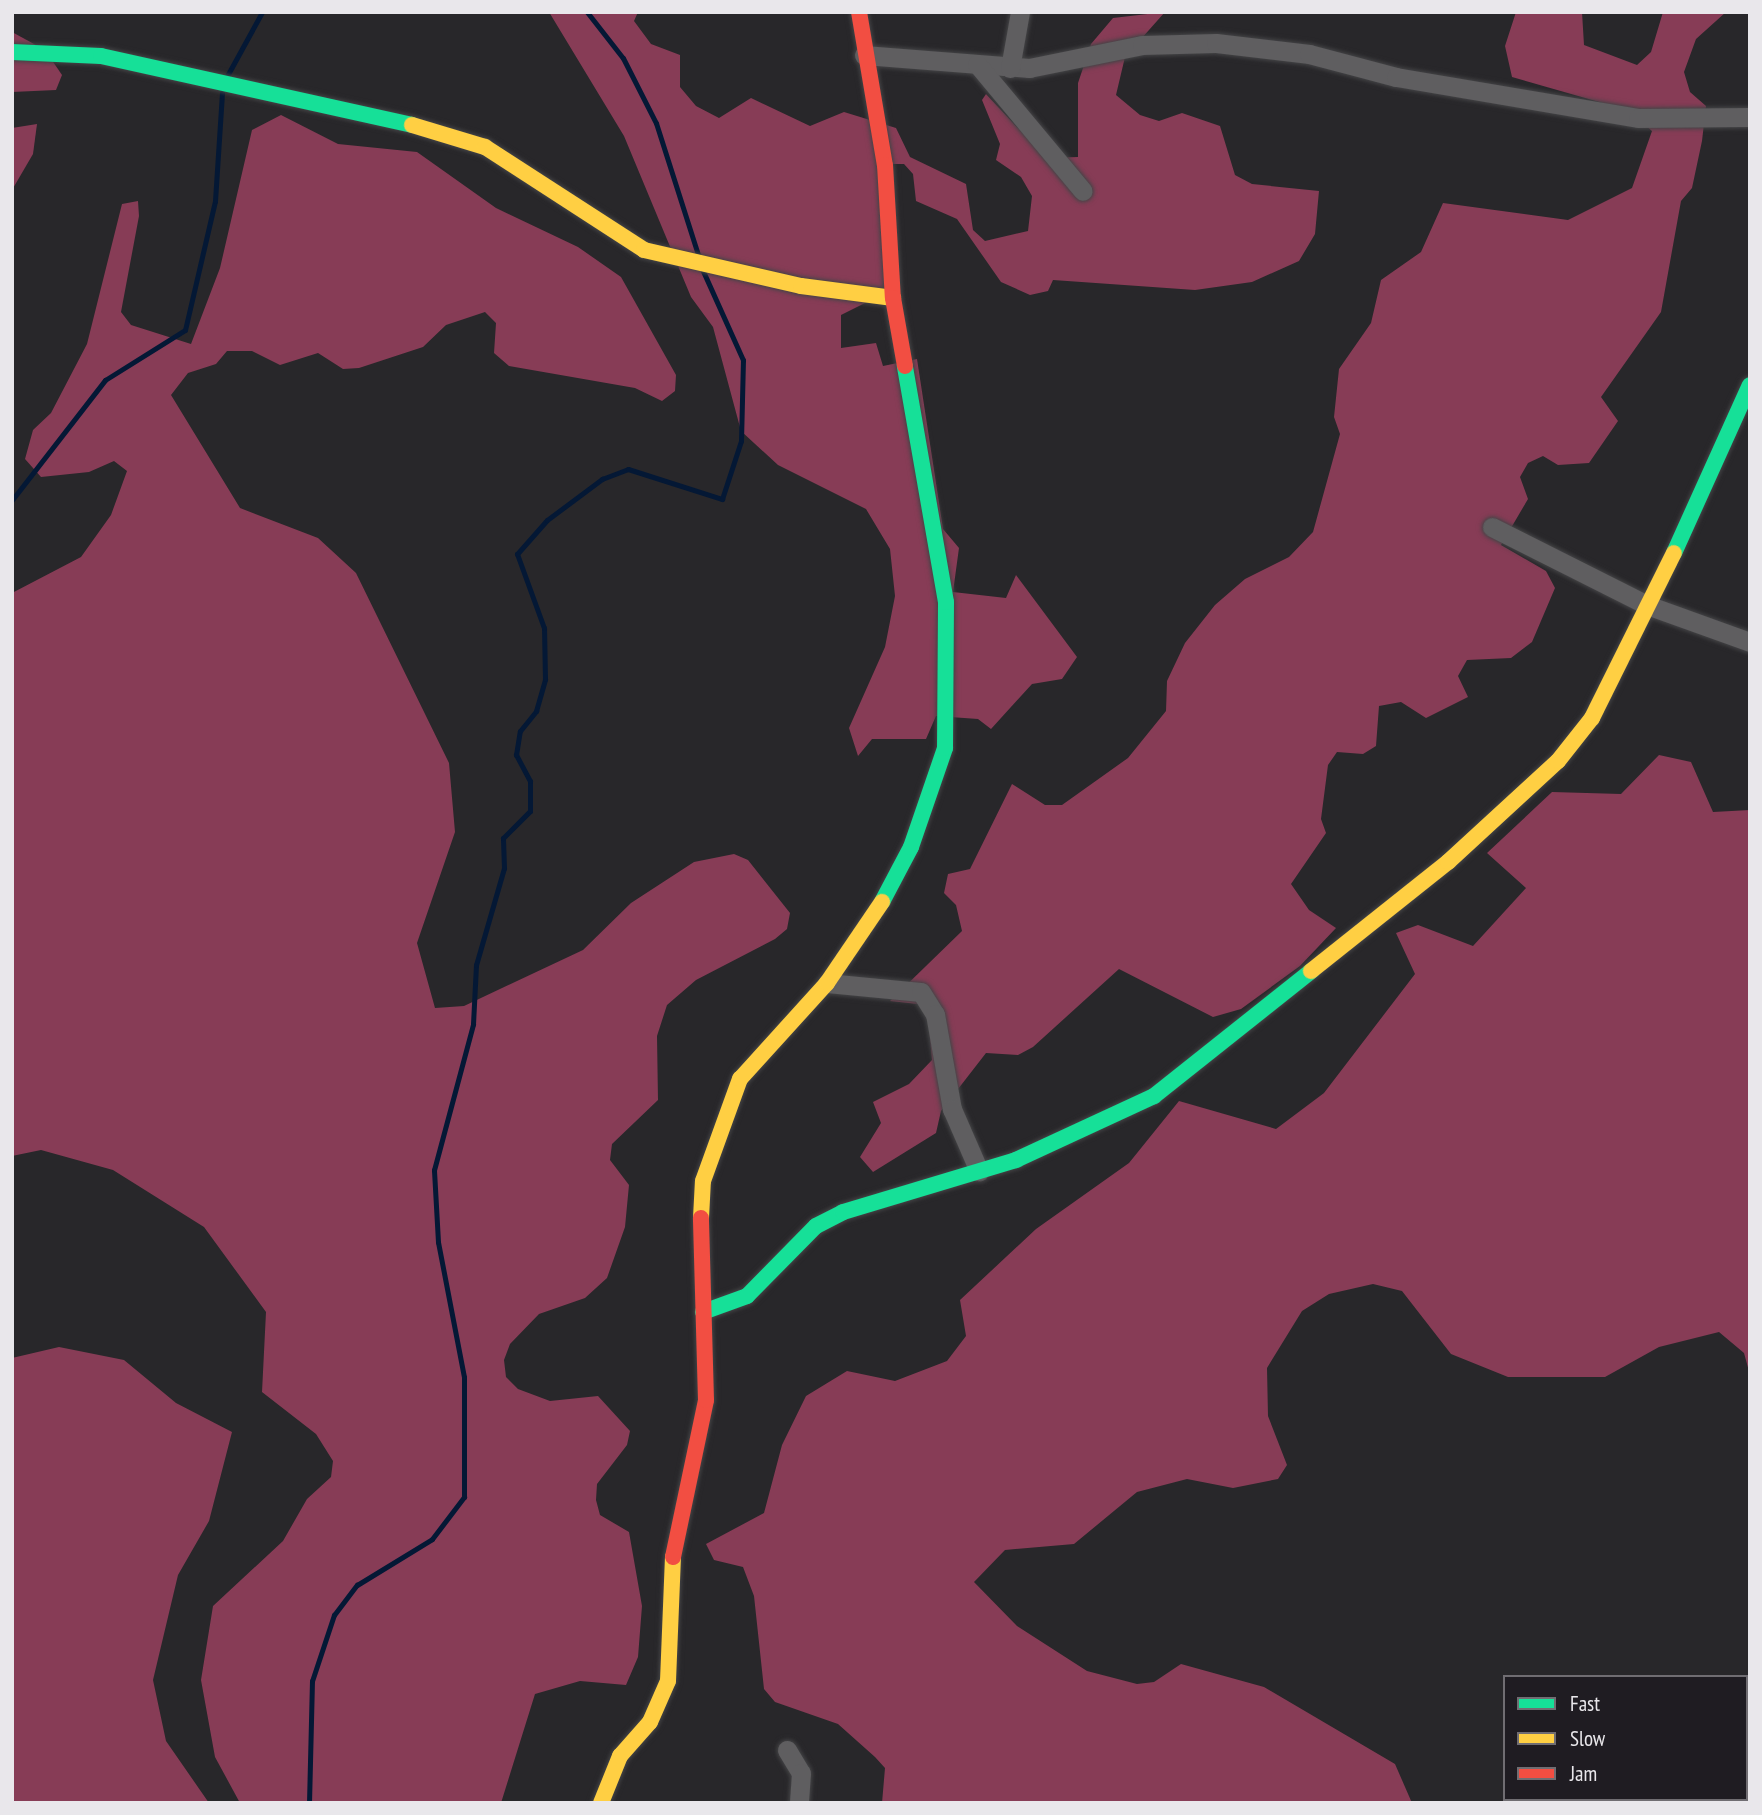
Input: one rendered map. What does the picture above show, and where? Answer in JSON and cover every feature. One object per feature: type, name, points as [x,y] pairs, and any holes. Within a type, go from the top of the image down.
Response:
[{"type":"street","points":[[601,1803],[620,1756],[650,1722],[668,1681],[673,1558],[706,1400],[703,1181],[716,1131],[740,1079],[827,983],[911,847],[945,748],[946,602],[893,298],[885,165],[864,55],[859,12]]},
{"type":"street","points":[[1010,68],[1020,12]]},
{"type":"street","points":[[864,55],[1010,68],[1058,66],[1142,45],[1216,43],[1309,54],[1396,77],[1638,118],[1750,117]]},
{"type":"street","points":[[12,52],[102,56],[429,129],[485,147],[644,250],[802,286],[893,298]]},
{"type":"street","points":[[978,64],[1083,191]]},
{"type":"street","points":[[703,1312],[747,1296],[816,1226],[843,1212],[902,1191],[946,1186],[979,1171],[1073,1137],[1154,1096],[1433,875],[1574,742],[1647,606],[1734,432],[1750,385]]},
{"type":"street","points":[[1492,527],[1647,606],[1748,637]]},
{"type":"street","points":[[827,983],[921,992],[935,1014],[951,1109],[979,1171]]},
{"type":"street","points":[[787,1750],[801,1773],[799,1803]]},
{"type":"shaded area","points":[[549,12],[638,12],[634,21],[651,44],[680,55],[680,87],[696,106],[719,118],[751,98],[810,126],[844,112],[896,128],[910,157],[966,184],[973,230],[985,241],[1028,231],[1032,196],[1021,177],[996,160],[1000,144],[982,100],[986,94],[1046,158],[1078,157],[1078,83],[1091,44],[1113,18],[1165,12],[1125,57],[1116,95],[1140,115],[1159,121],[1182,113],[1220,126],[1235,175],[1252,184],[1319,191],[1315,234],[1299,261],[1252,282],[1195,290],[1053,280],[1048,291],[1030,295],[1001,282],[957,219],[916,201],[913,174],[904,164],[892,164],[899,286],[841,315],[841,348],[876,343],[883,366],[917,359],[943,529],[959,548],[953,592],[1006,598],[1016,575],[1077,657],[1062,679],[1032,684],[991,729],[978,719],[936,716],[926,739],[872,739],[858,756],[849,728],[885,647],[895,596],[890,549],[866,509],[778,465],[741,431],[713,327],[691,297],[624,136]]},
{"type":"shaded area","points":[[1516,12],[1582,12],[1584,45],[1637,65],[1651,52],[1663,12],[1726,12],[1696,39],[1684,72],[1690,92],[1706,106],[1702,141],[1692,188],[1681,201],[1661,312],[1601,397],[1618,421],[1589,463],[1558,465],[1543,456],[1528,463],[1520,477],[1528,499],[1501,545],[1546,571],[1555,588],[1532,642],[1511,658],[1467,660],[1458,676],[1468,697],[1426,718],[1401,702],[1379,706],[1376,746],[1363,754],[1337,752],[1328,765],[1321,819],[1326,833],[1291,884],[1309,910],[1336,928],[1300,966],[1241,1009],[1213,1017],[1119,969],[1033,1047],[1018,1055],[986,1053],[941,1111],[936,1133],[873,1172],[860,1157],[881,1123],[873,1102],[909,1084],[932,1060],[927,1005],[890,1001],[962,931],[956,905],[944,893],[948,874],[970,869],[1012,784],[1045,805],[1062,805],[1128,758],[1166,711],[1167,681],[1185,643],[1215,605],[1245,579],[1289,557],[1313,532],[1340,434],[1334,417],[1339,369],[1371,323],[1381,280],[1421,252],[1443,203],[1568,220],[1632,188],[1652,131],[1627,110],[1512,77],[1505,46]]},
{"type":"shaded area","points":[[12,32],[45,50],[62,75],[56,90],[12,92]]},
{"type":"shaded area","points":[[281,115],[338,144],[417,152],[496,208],[578,247],[621,277],[676,375],[675,391],[662,401],[635,388],[509,366],[494,353],[496,323],[485,312],[446,325],[423,347],[359,368],[343,369],[318,353],[280,365],[252,351],[227,351],[216,364],[188,373],[171,395],[240,508],[318,538],[356,573],[449,763],[455,832],[417,943],[435,1008],[464,1006],[583,950],[631,903],[694,862],[734,854],[748,860],[790,913],[787,929],[775,939],[696,980],[667,1005],[657,1036],[658,1100],[612,1144],[610,1160],[629,1185],[625,1227],[607,1278],[585,1298],[539,1314],[510,1344],[504,1360],[506,1377],[518,1389],[550,1401],[598,1396],[630,1431],[627,1445],[597,1484],[596,1500],[600,1515],[629,1532],[642,1606],[638,1657],[626,1685],[580,1681],[535,1694],[501,1803],[240,1803],[215,1757],[201,1680],[213,1606],[283,1541],[307,1499],[331,1477],[333,1461],[316,1434],[262,1392],[266,1312],[204,1227],[113,1170],[41,1150],[12,1156],[12,593],[81,557],[111,515],[127,471],[114,461],[89,472],[41,477],[25,459],[33,430],[51,413],[87,344],[122,204],[138,201],[139,216],[121,312],[131,325],[191,344],[220,268],[252,130]]},
{"type":"shaded area","points":[[37,124],[33,154],[12,190],[12,128]]},
{"type":"shaded area","points":[[1659,755],[1691,762],[1713,812],[1750,810],[1750,1375],[1744,1353],[1719,1332],[1659,1347],[1605,1377],[1508,1377],[1451,1354],[1402,1291],[1373,1284],[1329,1294],[1302,1311],[1267,1368],[1268,1416],[1287,1465],[1278,1479],[1233,1488],[1187,1479],[1137,1492],[1074,1544],[1005,1550],[974,1582],[1017,1626],[1087,1671],[1137,1684],[1154,1682],[1181,1664],[1264,1687],[1395,1764],[1412,1803],[882,1803],[885,1768],[875,1757],[838,1724],[775,1702],[764,1689],[754,1596],[743,1567],[714,1560],[706,1544],[764,1513],[782,1445],[806,1396],[847,1371],[895,1381],[947,1361],[966,1336],[960,1300],[1036,1229],[1129,1163],[1179,1101],[1276,1129],[1324,1093],[1415,974],[1396,933],[1418,925],[1473,946],[1526,888],[1487,853],[1552,792],[1621,794]]},
{"type":"shaded area","points":[[59,1347],[124,1360],[176,1403],[232,1432],[209,1521],[178,1575],[153,1680],[166,1741],[209,1803],[12,1803],[12,1358]]},
{"type":"waterway","points":[[227,76],[262,12]]},
{"type":"waterway","points":[[587,12],[623,58],[656,123],[698,255]]},
{"type":"waterway","points":[[12,500],[105,380],[185,330],[215,201],[222,92]]},
{"type":"waterway","points":[[309,1803],[312,1681],[334,1615],[357,1585],[432,1539],[464,1497],[464,1377],[438,1242],[434,1170],[473,1024],[476,965],[504,868],[503,838],[530,811],[530,781],[516,755],[520,731],[536,711],[545,679],[544,628],[517,554],[547,520],[602,479],[628,469],[722,499],[741,441],[743,360],[703,271]]},
{"type":"waterway","points":[[1733,1803],[1740,1801]]},
{"type":"traffic: fast","points":[[12,52],[101,56],[412,125]]},
{"type":"traffic: fast","points":[[882,902],[911,847],[945,748],[946,602],[905,366]]},
{"type":"traffic: fast","points":[[1674,553],[1750,385]]},
{"type":"traffic: fast","points":[[703,1312],[747,1296],[816,1226],[843,1212],[1016,1160],[1154,1096],[1311,971]]},
{"type":"traffic: slow","points":[[412,125],[485,147],[644,250],[801,286],[893,298]]},
{"type":"traffic: slow","points":[[1311,971],[1448,862],[1558,761],[1592,718],[1674,553]]},
{"type":"traffic: slow","points":[[701,1218],[703,1181],[740,1079],[827,983],[882,902]]},
{"type":"traffic: slow","points":[[601,1803],[620,1756],[650,1722],[668,1681],[673,1557]]},
{"type":"traffic: jam","points":[[859,12],[885,165],[893,298],[905,366]]},
{"type":"traffic: jam","points":[[673,1557],[706,1400],[701,1218]]}]
